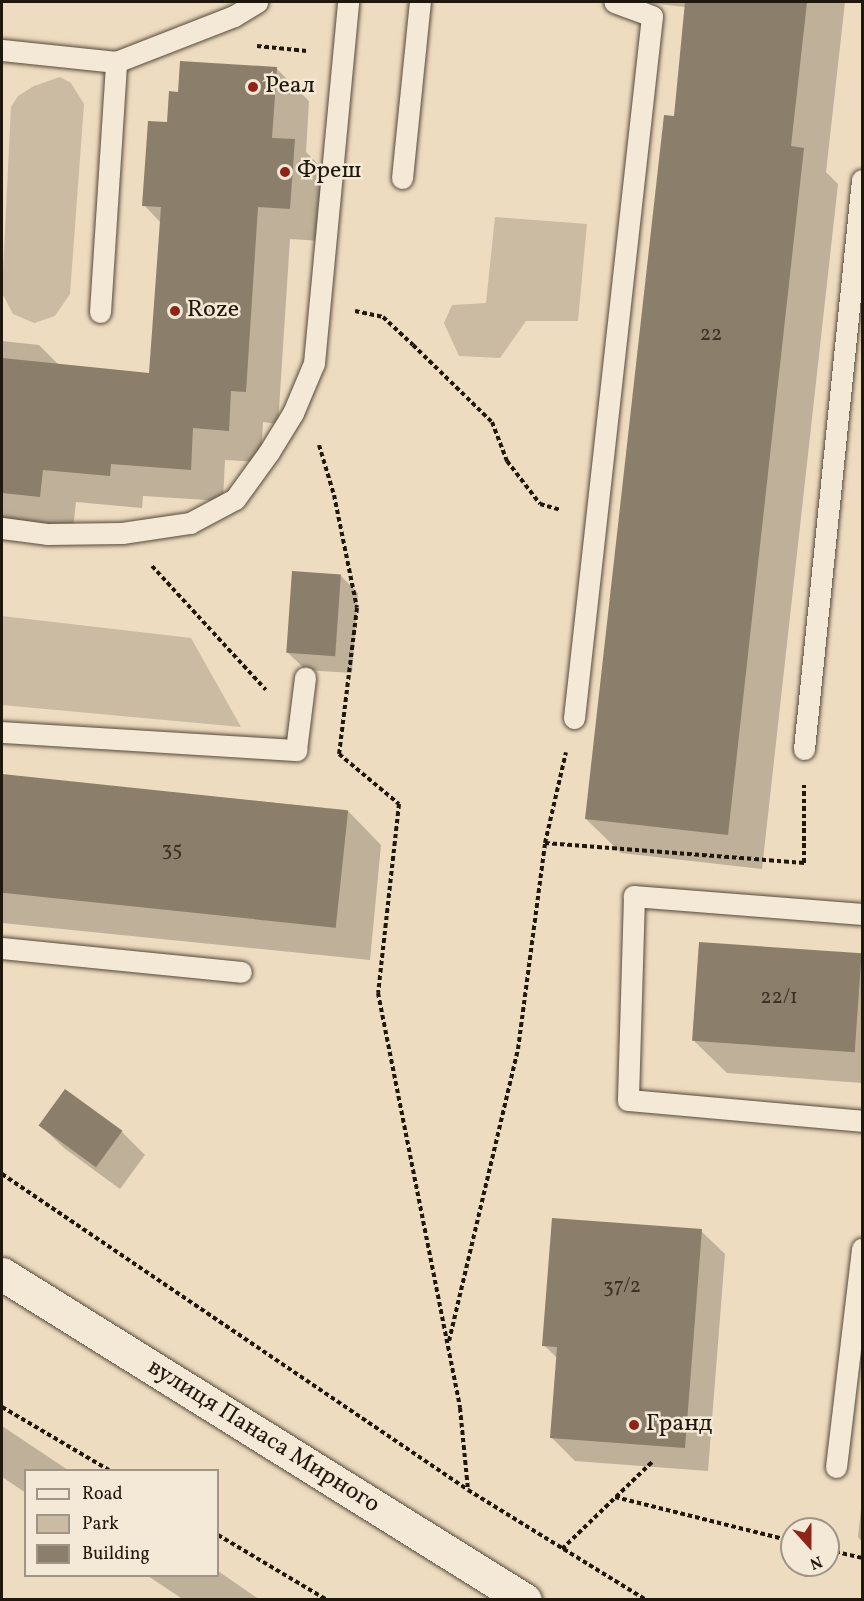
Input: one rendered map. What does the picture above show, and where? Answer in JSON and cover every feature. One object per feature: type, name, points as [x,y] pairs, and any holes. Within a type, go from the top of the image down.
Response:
[{"type":"main road","name":"вулиця Панаса Мирного","points":[[2,1274],[525,1599]]},
{"type":"lane","points":[[2,50],[116,62],[234,16],[257,2]]},
{"type":"lane","points":[[2,528],[47,534],[122,533],[190,522],[235,499],[292,414],[314,363],[348,2]]},
{"type":"lane","points":[[402,178],[420,2]]},
{"type":"lane","points":[[574,718],[594,519],[652,16],[614,2]]},
{"type":"lane","points":[[100,312],[116,62]]},
{"type":"lane","points":[[804,750],[862,180]]},
{"type":"lane","points":[[2,732],[296,750],[305,678]]},
{"type":"lane","points":[[862,914],[634,896],[628,1100],[862,1121]]},
{"type":"lane","points":[[2,948],[241,972]]},
{"type":"lane","points":[[836,1467],[862,1249]]},
{"type":"path","points":[[319,304],[383,317],[492,422],[507,460],[540,504],[594,519]]},
{"type":"path","points":[[318,442],[334,495],[357,608],[339,754]]},
{"type":"path","points":[[122,533],[270,694],[399,804],[378,993],[460,1408],[468,1490]]},
{"type":"path","points":[[448,1344],[518,1048],[545,843],[574,718]]},
{"type":"path","points":[[545,843],[804,863],[804,750]]},
{"type":"path","points":[[2,1174],[468,1490],[646,1599]]},
{"type":"path","points":[[2,1407],[107,1469]]},
{"type":"path","points":[[562,1549],[653,1461]]},
{"type":"path","points":[[615,1497],[780,1538]]},
{"type":"path","points":[[219,1536],[327,1599]]},
{"type":"path","points":[[840,1553],[862,1558]]},
{"type":"green space","points":[[60,77],[71,83],[84,104],[70,294],[55,316],[34,323],[13,314],[2,293],[11,107],[18,96],[34,86]]},
{"type":"green space","points":[[495,217],[587,224],[578,321],[526,321],[500,358],[459,356],[444,323],[452,305],[486,303]]},
{"type":"green space","points":[[2,616],[191,638],[241,727],[2,705]]},
{"type":"building","points":[[685,2],[807,2],[791,146],[804,148],[728,835],[585,819],[664,115],[674,116]]},
{"type":"building","points":[[180,61],[277,67],[272,138],[295,139],[290,209],[258,207],[246,392],[231,391],[229,431],[193,428],[191,470],[111,464],[110,476],[43,470],[40,497],[2,493],[2,358],[149,373],[161,207],[142,206],[148,121],[167,122],[169,91],[178,92]]},
{"type":"building","points":[[292,571],[341,574],[335,656],[286,653]]},
{"type":"building","points":[[2,774],[348,810],[336,928],[2,893]]},
{"type":"building","points":[[699,942],[862,953],[855,1052],[692,1041]]},
{"type":"building","points":[[65,1089],[122,1131],[96,1167],[39,1125]]},
{"type":"building","points":[[552,1218],[702,1229],[685,1448],[550,1438],[557,1347],[542,1346]]},
{"type":"place","name":"Реал","points":[[253,87]]},
{"type":"place","name":"Фреш","points":[[285,172]]},
{"type":"place","name":"Roze","points":[[175,311]]},
{"type":"place","name":"Гранд","points":[[634,1425]]}]
